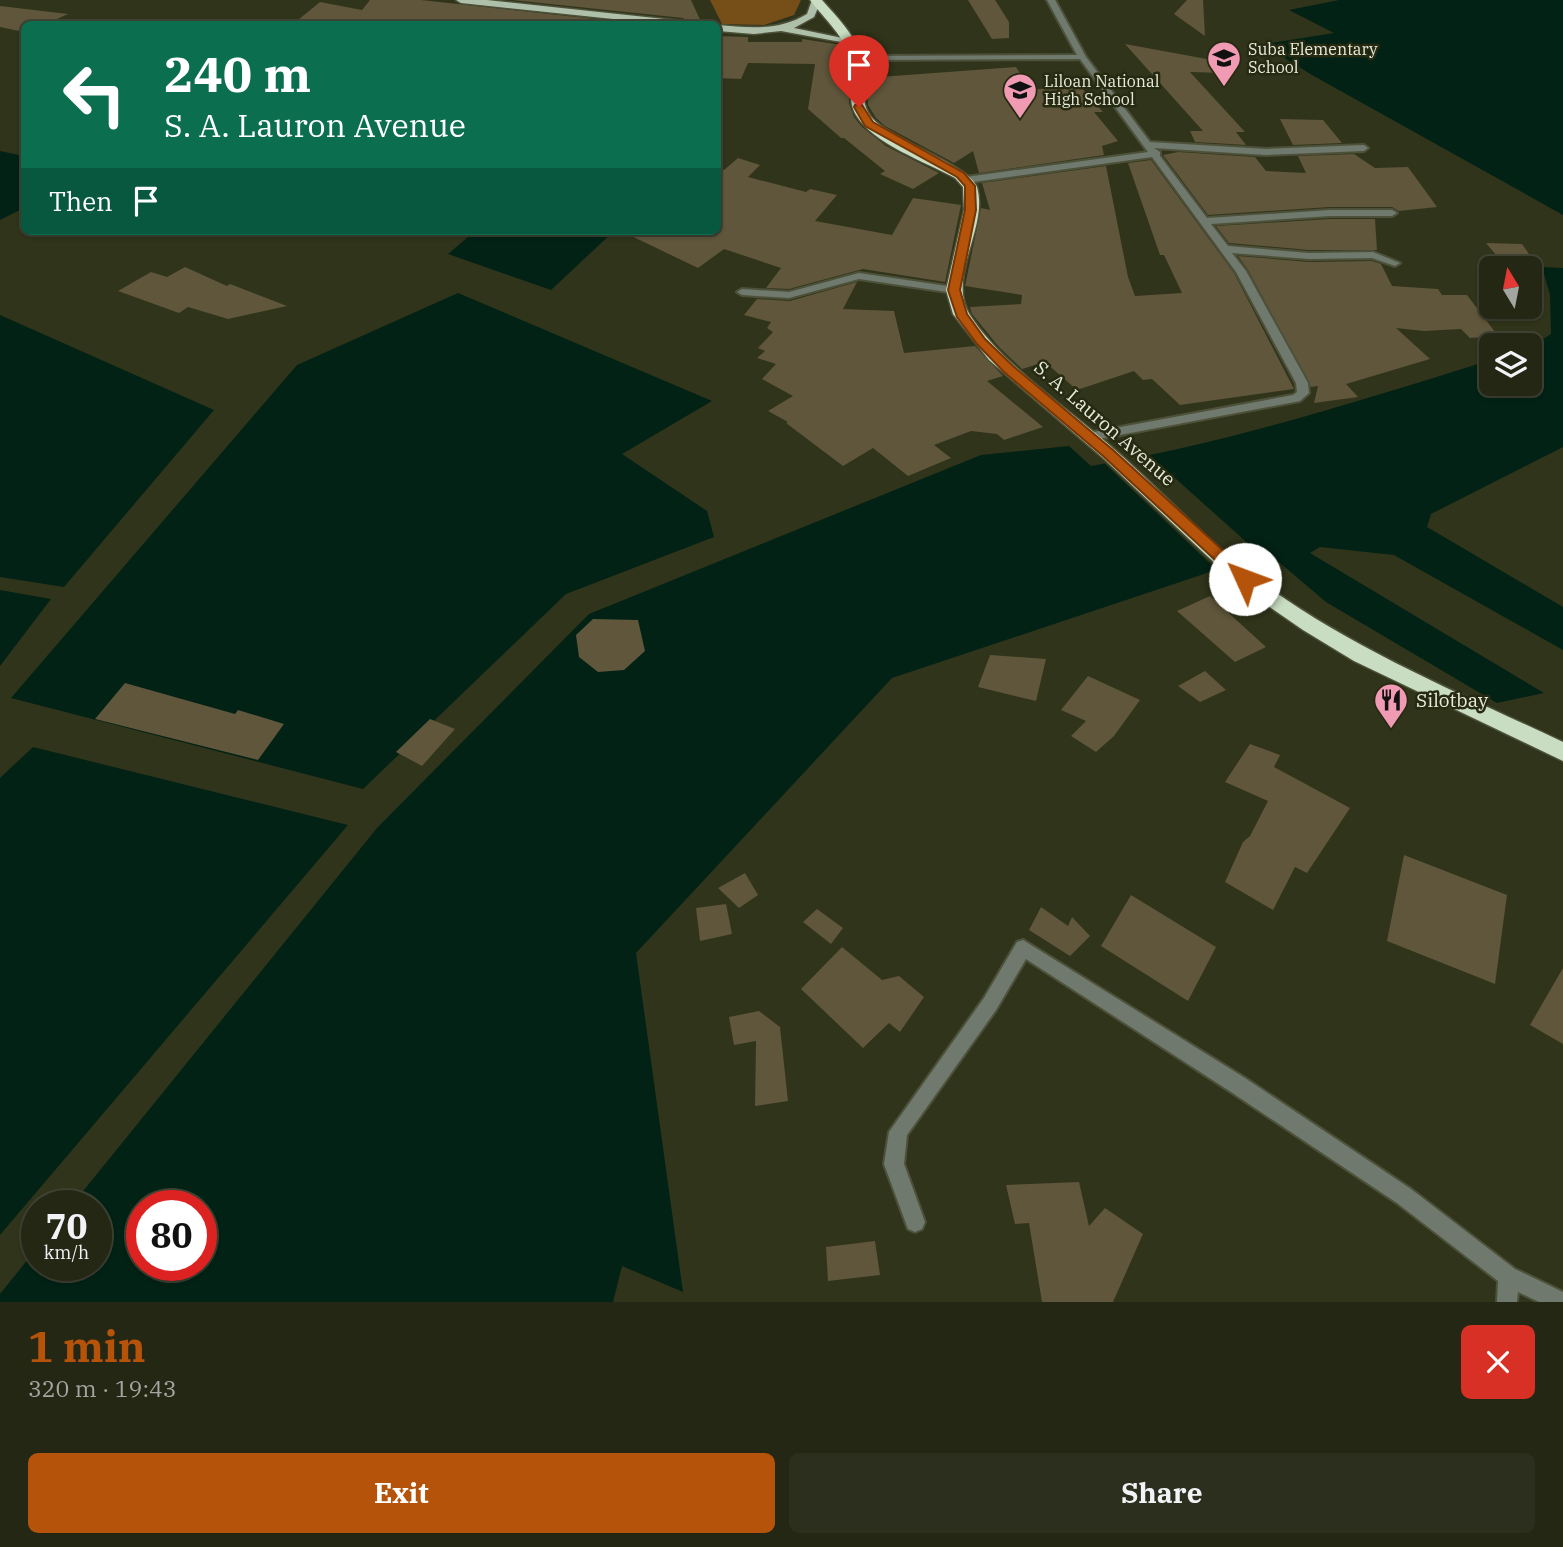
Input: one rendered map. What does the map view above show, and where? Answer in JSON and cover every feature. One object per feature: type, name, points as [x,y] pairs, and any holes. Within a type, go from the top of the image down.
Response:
[{"type":"highway","points":[[816,0],[849,42],[856,58],[859,107],[869,124],[966,180],[970,186],[971,210],[954,290]]},
{"type":"highway","name":"S. A. Lauron Avenue","points":[[954,290],[961,314],[981,341],[1245,579],[1310,625],[1361,655],[1563,752]]},
{"type":"main road","points":[[461,0],[655,21]]},
{"type":"main road","points":[[780,29],[808,18],[815,8],[816,0]]},
{"type":"main road","points":[[721,28],[753,31],[780,29],[849,42]]},
{"type":"street","points":[[1051,0],[1082,57],[1150,145],[1241,271],[1302,383],[1303,393],[1296,398],[1088,437]]},
{"type":"street","points":[[856,58],[1082,57]]},
{"type":"street","points":[[1150,145],[1253,151],[1364,148]]},
{"type":"street","points":[[966,180],[1157,155]]},
{"type":"street","points":[[1205,221],[1329,213],[1392,213]]},
{"type":"street","points":[[1225,249],[1310,256],[1373,255],[1395,263]]},
{"type":"street","points":[[743,292],[789,295],[859,276],[954,290]]},
{"type":"street","points":[[915,1222],[894,1164],[893,1152],[898,1132],[990,1004],[1023,948],[1238,1085],[1404,1196],[1508,1276],[1561,1302]]},
{"type":"street","points":[[1507,1302],[1508,1276]]},
{"type":"shaded area","points":[[710,0],[801,0],[794,15],[764,25],[722,24]]},
{"type":"shaded area","points":[[1339,0],[1563,0],[1563,215],[1312,75],[1286,59],[1271,43],[1334,33],[1289,10]]},
{"type":"shaded area","points":[[0,151],[21,155],[21,210],[0,220]]},
{"type":"shaded area","points":[[470,235],[610,235],[551,290],[448,254]]},
{"type":"shaded area","points":[[1542,267],[1563,268],[1563,447],[1431,514],[1427,527],[1563,607],[1563,650],[1394,555],[1320,547],[1310,553],[1544,693],[1497,703],[1326,602],[1266,551],[892,678],[636,953],[683,1292],[622,1266],[613,1302],[0,1302],[0,1294],[21,1268],[21,1281],[112,1281],[112,1190],[84,1190],[377,828],[589,614],[981,455],[1069,446],[1091,466],[1142,457],[1293,420],[1479,364],[1479,396],[1542,396],[1542,340],[1551,334],[1550,295]]},
{"type":"shaded area","points":[[458,293],[712,401],[622,454],[707,511],[714,537],[566,594],[363,789],[11,698],[297,365]]},
{"type":"shaded area","points":[[0,315],[214,410],[64,587],[0,577]]},
{"type":"shaded area","points":[[0,590],[51,599],[0,666]]},
{"type":"shaded area","points":[[33,747],[348,825],[38,1190],[21,1190],[21,1210],[0,1235],[0,778]]},
{"type":"pier","points":[[1147,453],[1262,556],[1219,572],[1101,460]]},
{"type":"building","points":[[370,0],[421,0],[614,21],[297,21],[320,2],[362,10]]},
{"type":"building","points":[[512,0],[691,0],[701,21],[686,21],[683,18]]},
{"type":"building","points":[[968,0],[995,0],[1009,22],[1009,38],[992,39]]},
{"type":"building","points":[[1187,0],[1203,0],[1205,36],[1174,14]]},
{"type":"building","points":[[0,6],[68,14],[53,21],[21,21],[21,31],[0,27]]},
{"type":"building","points":[[721,36],[748,37],[748,42],[802,42],[802,39],[842,45],[849,65],[849,103],[854,117],[886,146],[939,173],[913,189],[880,174],[885,171],[808,109],[815,64],[748,63],[741,79],[721,78]]},
{"type":"building","points":[[1125,44],[1223,62],[1222,73],[1190,72],[1245,132],[1236,132],[1246,145],[1195,142],[1190,131],[1203,131]]},
{"type":"building","name":"Liloan National High School","points":[[1016,67],[1031,90],[1079,85],[1103,112],[1094,112],[1118,141],[1102,146],[1104,155],[979,173],[973,151],[954,163],[885,126],[868,105],[866,78]]},
{"type":"building","points":[[1280,119],[1323,120],[1342,143],[1293,145]]},
{"type":"building","points":[[1178,152],[1255,157],[1266,171],[1306,173],[1298,156],[1354,154],[1375,168],[1408,167],[1437,207],[1399,211],[1392,207],[1330,207],[1208,215],[1163,155]]},
{"type":"building","points":[[738,158],[760,165],[748,177],[806,192],[810,189],[837,195],[815,221],[892,235],[913,198],[961,205],[945,282],[863,269],[789,289],[766,288],[781,268],[724,249],[698,268],[629,235],[721,235],[721,170]]},
{"type":"building","points":[[1151,160],[1234,273],[1294,389],[1180,405],[1152,379],[1143,380],[1134,371],[1077,390],[1045,362],[1022,369],[999,347],[972,314],[970,307],[1021,304],[1022,295],[965,286],[981,208],[990,210],[982,183],[1106,166],[1128,277],[1135,296],[1182,293],[1164,255],[1160,255],[1128,163]]},
{"type":"building","points":[[1375,219],[1377,250],[1309,250],[1229,243],[1216,226]]},
{"type":"building","points":[[1486,243],[1522,244],[1530,256],[1497,256]]},
{"type":"building","points":[[1238,256],[1309,262],[1372,261],[1381,264],[1392,286],[1438,289],[1442,295],[1467,295],[1479,311],[1479,319],[1485,319],[1496,333],[1479,333],[1479,337],[1470,338],[1461,329],[1424,331],[1396,328],[1430,359],[1346,384],[1358,397],[1314,403],[1318,386],[1311,387]]},
{"type":"building","points":[[185,267],[227,286],[230,284],[287,306],[228,319],[188,307],[179,313],[118,291],[151,272],[167,277]]},
{"type":"building","points":[[857,282],[843,309],[894,311],[904,353],[975,346],[1003,376],[987,381],[1043,427],[1004,440],[997,434],[971,431],[934,445],[951,458],[908,476],[873,448],[843,466],[786,423],[788,422],[768,411],[793,396],[762,379],[776,364],[757,358],[765,351],[758,348],[773,332],[767,328],[771,322],[744,315],[757,299],[790,301]]},
{"type":"building","points":[[1210,596],[1266,647],[1235,662],[1177,611]]},
{"type":"building","points":[[593,619],[638,620],[645,651],[624,670],[598,672],[579,657],[576,635]]},
{"type":"building","points":[[990,655],[1046,659],[1036,701],[978,687]]},
{"type":"building","points":[[1205,671],[1226,690],[1200,702],[1178,686]]},
{"type":"building","points":[[1088,676],[1140,700],[1114,736],[1096,752],[1071,736],[1086,721],[1061,710]]},
{"type":"building","points":[[125,683],[235,714],[238,710],[284,724],[258,760],[95,719]]},
{"type":"building","points":[[430,719],[455,729],[422,766],[396,752]]},
{"type":"building","points":[[1250,744],[1280,755],[1274,767],[1350,808],[1307,873],[1295,867],[1273,910],[1225,882],[1243,842],[1250,836],[1268,801],[1225,782]]},
{"type":"building","points":[[1404,855],[1507,895],[1495,984],[1387,941]]},
{"type":"building","points":[[745,873],[758,895],[739,908],[718,888]]},
{"type":"building","points":[[1131,895],[1216,947],[1188,1001],[1101,946]]},
{"type":"building","points":[[726,904],[732,934],[700,941],[696,908]]},
{"type":"building","points":[[1041,907],[1068,926],[1072,917],[1090,936],[1070,956],[1029,930]]},
{"type":"building","points":[[817,909],[843,928],[831,944],[803,922]]},
{"type":"building","points":[[842,947],[882,980],[899,976],[924,997],[900,1032],[889,1023],[863,1048],[801,989]]},
{"type":"building","points":[[1563,968],[1563,1044],[1530,1025]]},
{"type":"building","points":[[759,1011],[780,1027],[788,1101],[755,1106],[756,1041],[734,1045],[729,1017]]},
{"type":"building","points":[[1079,1182],[1089,1226],[1105,1208],[1143,1234],[1113,1302],[1042,1302],[1029,1223],[1015,1224],[1006,1185]]},
{"type":"building","points":[[875,1241],[880,1275],[828,1281],[826,1247]]},
{"type":"place","name":"Suba Elementary School","points":[[1224,88]]},
{"type":"place","name":"Liloan National High School","points":[[1020,120]]},
{"type":"place","name":"Silotbay","points":[[1391,730]]},
{"type":"route","points":[[859,107],[869,124],[960,175],[970,186],[971,210],[954,290],[961,314],[970,328],[1009,369],[1108,453],[1245,579]]}]
